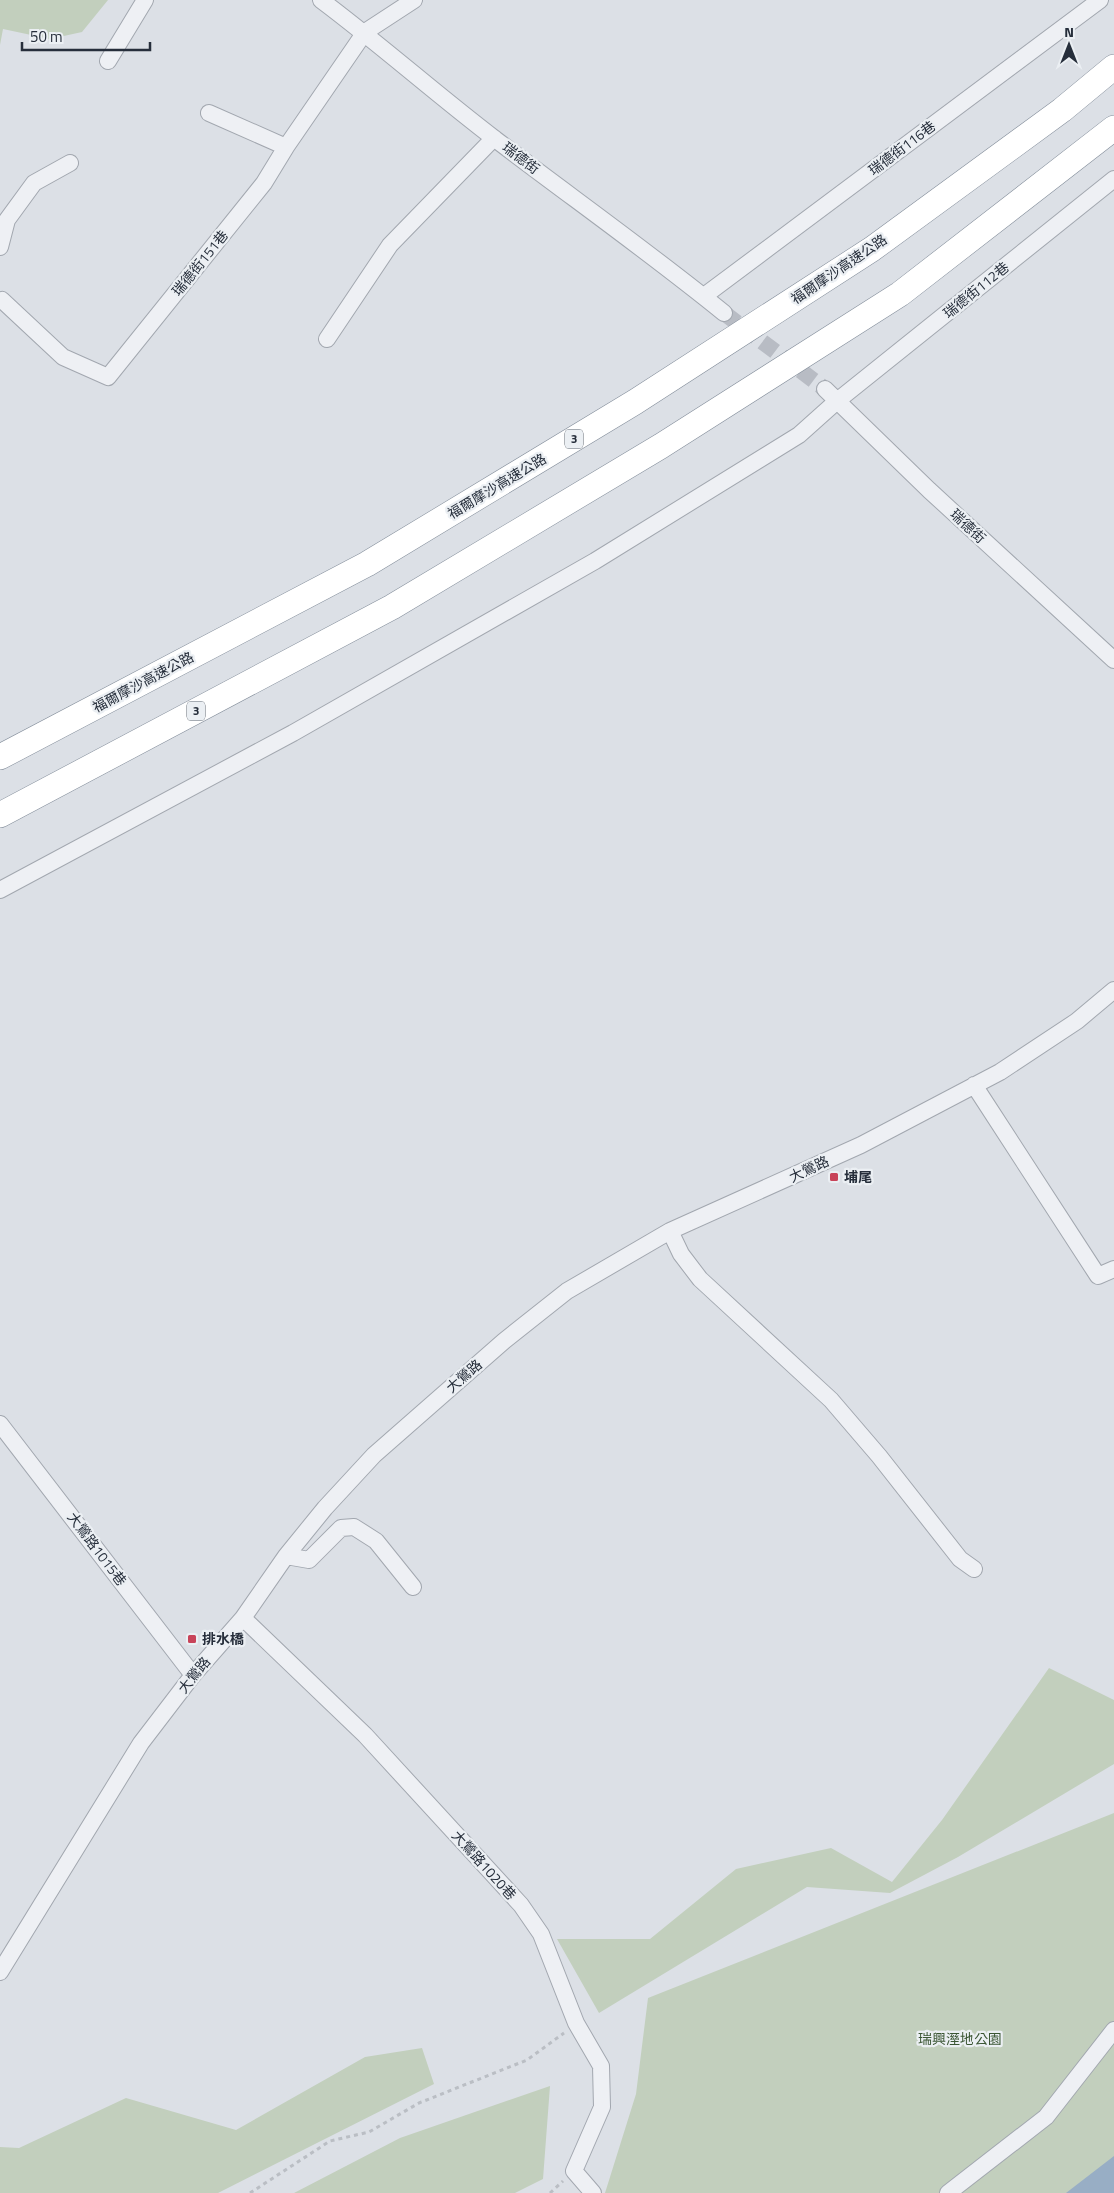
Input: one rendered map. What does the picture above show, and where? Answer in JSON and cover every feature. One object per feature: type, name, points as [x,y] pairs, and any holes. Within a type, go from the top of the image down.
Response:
[{"type":"highway","name":"福爾摩沙高速公路","points":[[0,757],[367,564],[636,402],[872,249],[1062,110],[1114,67]]},
{"type":"highway","name":"3","points":[[0,815],[392,607],[661,446],[900,294],[1114,128]]},
{"type":"street","points":[[108,61],[145,0]]},
{"type":"street","name":"瑞德街","points":[[321,0],[365,32],[494,138],[724,312]]},
{"type":"street","points":[[365,32],[414,0]]},
{"type":"street","name":"瑞德街116巷","points":[[704,296],[1100,0]]},
{"type":"street","name":"瑞德街151巷","points":[[0,300],[63,357],[108,377],[264,183],[286,147],[365,32]]},
{"type":"street","points":[[209,113],[286,147]]},
{"type":"street","points":[[327,339],[390,245],[494,138]]},
{"type":"street","points":[[0,247],[3,219],[34,182],[70,163]]},
{"type":"street","name":"瑞德街112巷","points":[[0,890],[294,733],[595,561],[799,435],[837,401],[1114,179]]},
{"type":"street","name":"瑞德街","points":[[825,389],[929,490],[1114,660]]},
{"type":"street","name":"大鶯路","points":[[0,1972],[141,1743],[193,1675],[243,1618],[286,1556],[325,1508],[374,1455],[504,1341],[567,1292],[670,1231],[861,1145],[1000,1072],[1077,1021],[1114,990]]},
{"type":"street","points":[[974,1085],[1098,1276],[1114,1268]]},
{"type":"street","points":[[670,1231],[681,1254],[700,1279],[831,1400],[880,1456],[960,1559],[974,1569]]},
{"type":"street","name":"大鶯路1015巷","points":[[0,1424],[193,1675]]},
{"type":"street","points":[[286,1556],[309,1560],[341,1528],[354,1527],[376,1541],[413,1587]]},
{"type":"street","name":"大鶯路1020巷","points":[[243,1618],[365,1735],[521,1905],[541,1934],[576,2023],[601,2066],[602,2107],[574,2171],[593,2193]]},
{"type":"street","points":[[948,2193],[1046,2117],[1114,2030]]},
{"type":"path","points":[[250,2193],[330,2141],[369,2132],[419,2103],[528,2060],[576,2023]]},
{"type":"green space","points":[[0,0],[108,0],[82,32],[50,39],[3,29],[0,45]]},
{"type":"green space","points":[[1049,1668],[1114,1700],[1114,1764],[958,1857],[890,1893],[807,1887],[599,2013],[557,1939],[650,1939],[736,1869],[831,1848],[892,1882],[942,1820]]},
{"type":"green space","name":"瑞興溼地公園","points":[[1114,1813],[1114,2193],[605,2193],[636,2094],[648,1998]]},
{"type":"green space","points":[[422,2048],[434,2084],[218,2193],[0,2193],[0,2147],[19,2148],[126,2098],[236,2130],[365,2057]]},
{"type":"green space","points":[[550,2086],[543,2179],[515,2193],[294,2193],[400,2138]]},
{"type":"water","points":[[1114,2156],[1114,2193],[1066,2193]]},
{"type":"tunnel","points":[[724,313],[825,389]]},
{"type":"place","name":"埔尾","points":[[834,1177]]},
{"type":"place","name":"排水橋","points":[[192,1639]]}]
